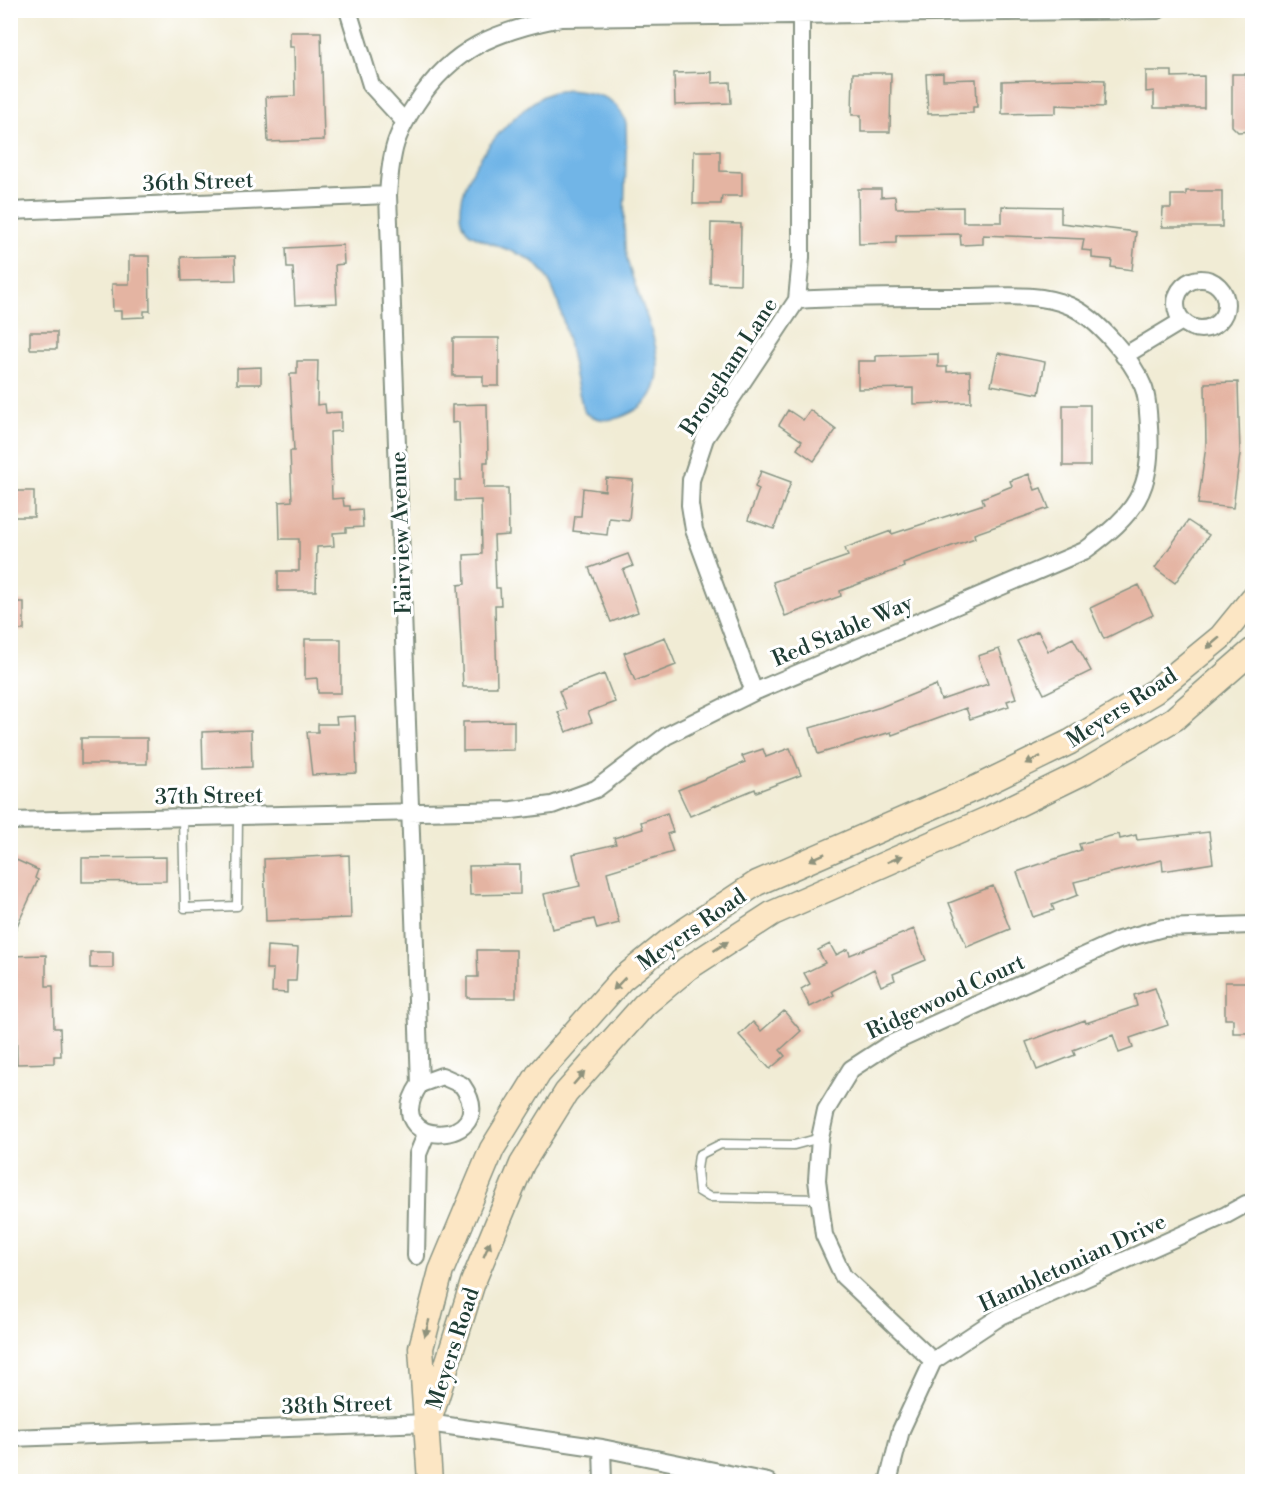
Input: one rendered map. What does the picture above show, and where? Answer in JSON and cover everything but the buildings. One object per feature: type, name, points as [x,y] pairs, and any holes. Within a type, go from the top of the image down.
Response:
[{"type":"street","points":[[348,10],[371,85],[404,121]]},
{"type":"street","name":"Fairview Avenue","points":[[427,1132],[420,1127],[412,1113],[412,1095],[420,1083],[388,195],[393,152],[404,121],[436,76],[467,49],[502,32],[561,18],[1158,10]]},
{"type":"street","name":"Brougham Lane","points":[[754,692],[694,530],[690,505],[691,480],[705,438],[797,300],[801,258],[801,16]]},
{"type":"street","name":"36th Street","points":[[10,211],[388,195]]},
{"type":"street","name":"Red Stable Way","points":[[409,813],[512,810],[569,801],[611,780],[679,729],[754,692],[1084,551],[1120,525],[1138,499],[1148,471],[1151,454],[1143,386],[1124,356],[1090,319],[1071,306],[1037,297],[840,297],[797,300]]},
{"type":"street","points":[[1124,356],[1182,321]]},
{"type":"street","name":"Meyers Road","points":[[428,1423],[421,1348],[441,1271],[492,1149],[539,1073],[621,980],[669,941],[757,883],[978,787],[1071,742],[1154,692],[1221,637],[1252,599]]},
{"type":"street","name":"Meyers Road","points":[[428,1423],[473,1282],[522,1164],[566,1093],[645,1004],[688,968],[773,913],[992,817],[1086,771],[1174,719],[1252,651]]},
{"type":"street","name":"37th Street","points":[[10,821],[409,813]]},
{"type":"street","name":"Ridgewood Court","points":[[933,1361],[843,1276],[824,1235],[817,1164],[820,1138],[826,1110],[851,1069],[888,1045],[1138,934],[1172,928],[1252,926]]},
{"type":"street","points":[[416,1256],[418,1154],[427,1132],[437,1135],[455,1131],[466,1121],[470,1104],[462,1085],[449,1077],[434,1077],[420,1083]]},
{"type":"street","name":"Hambletonian Drive","points":[[933,1361],[1010,1312],[1246,1204],[1252,1206]]},
{"type":"street","points":[[888,1482],[901,1430],[933,1361]]},
{"type":"street","points":[[428,1423],[430,1482]]},
{"type":"street","name":"38th Street","points":[[10,1438],[428,1423],[602,1448],[768,1482]]},
{"type":"street","points":[[602,1448],[603,1482]]},
{"type":"lane","points":[[183,818],[185,908],[237,906],[238,816]]},
{"type":"lane","points":[[819,1199],[709,1197],[699,1191],[697,1170],[699,1155],[721,1144],[794,1144],[820,1138]]},
{"type":"water","points":[[569,90],[596,94],[611,101],[617,106],[626,123],[625,246],[629,265],[653,335],[657,358],[657,380],[649,398],[632,412],[614,419],[597,418],[585,413],[559,306],[552,286],[542,270],[529,259],[469,233],[461,216],[463,197],[470,175],[499,133],[535,101],[550,93]]}]
